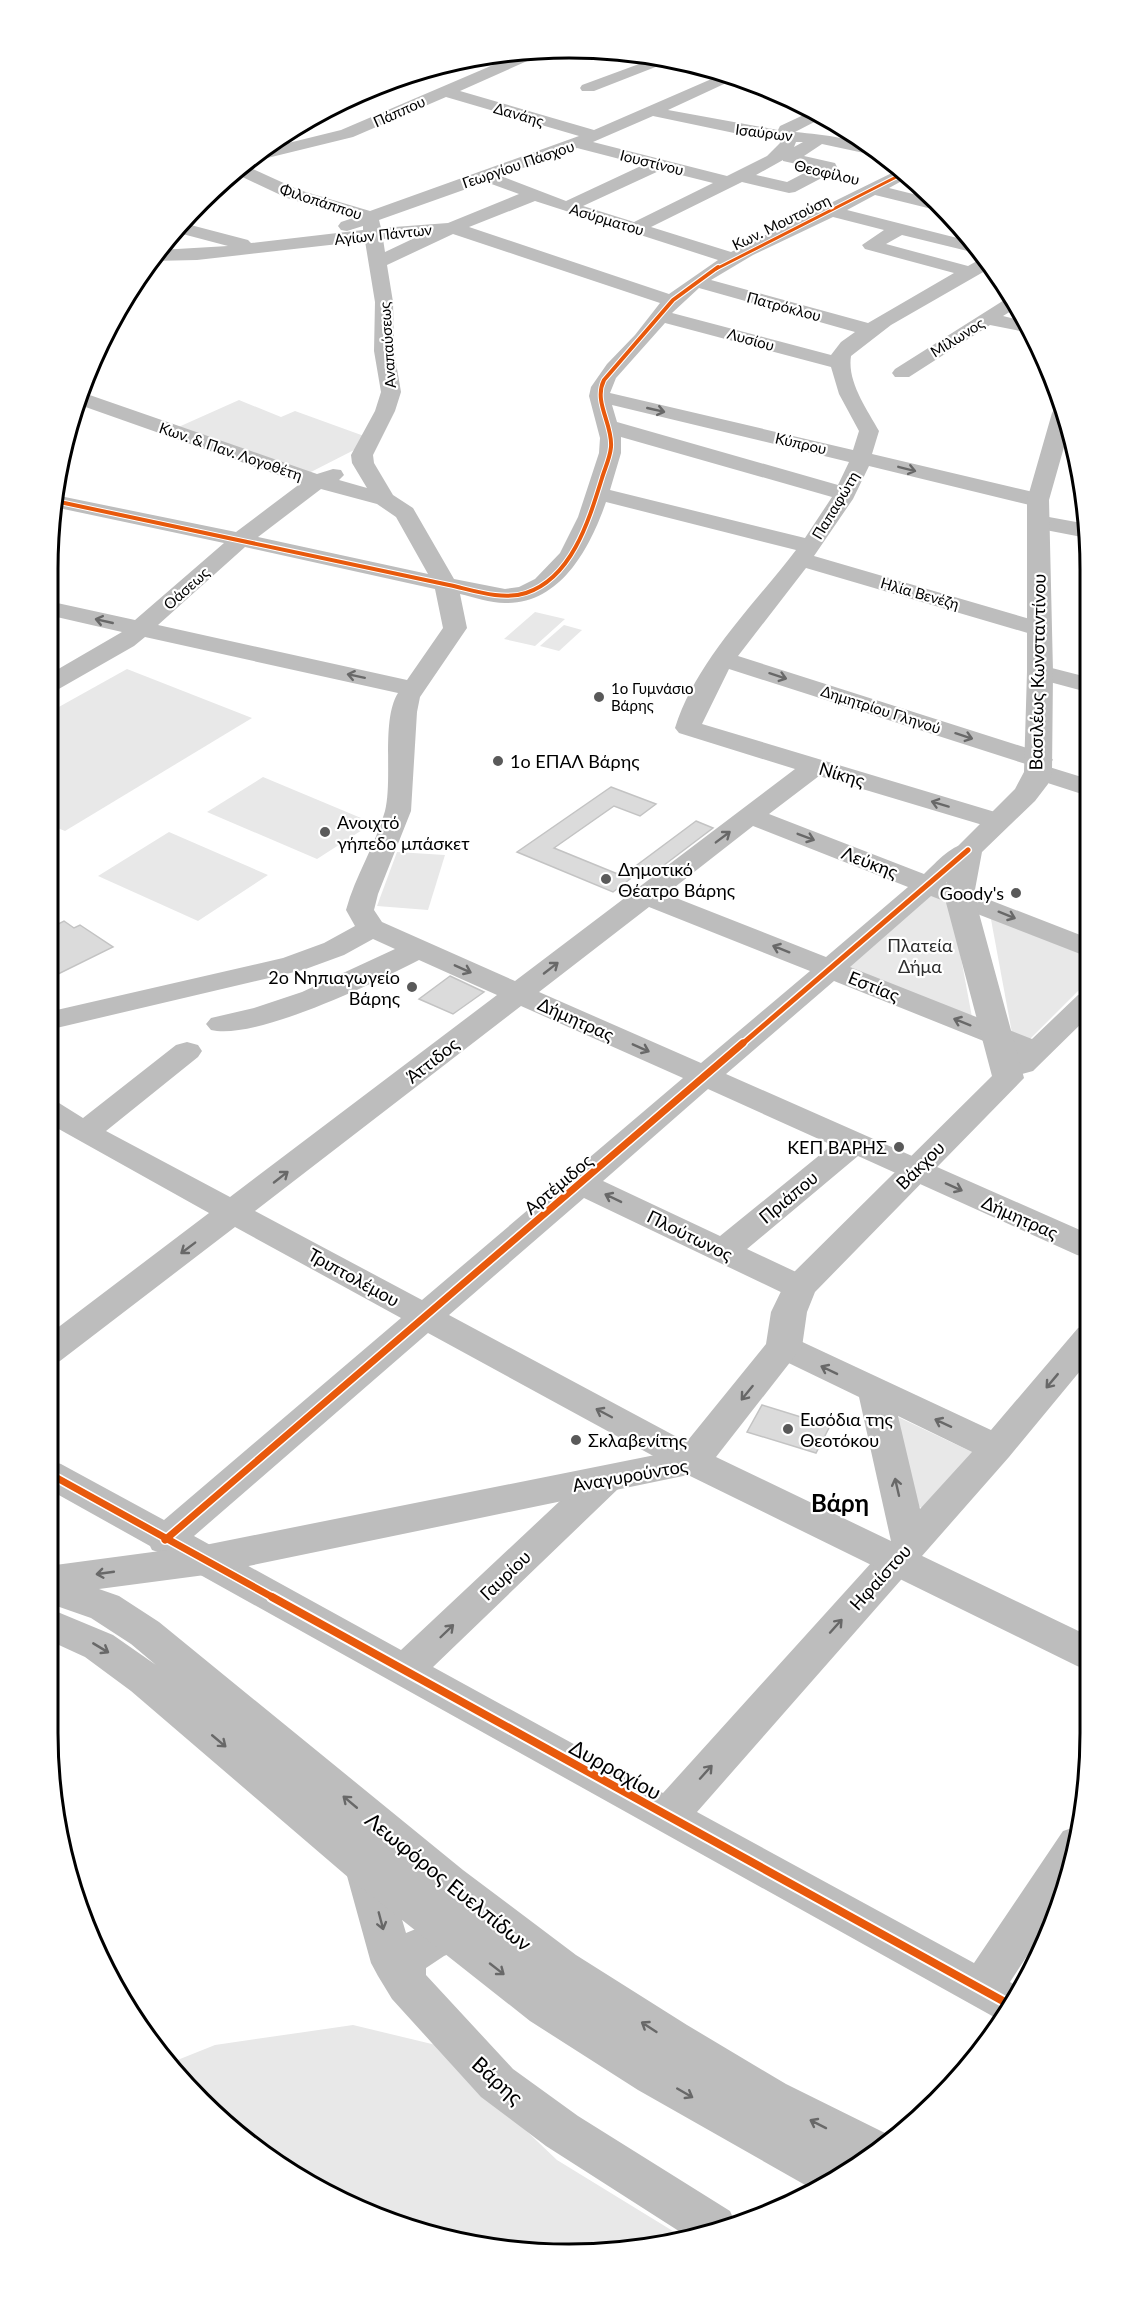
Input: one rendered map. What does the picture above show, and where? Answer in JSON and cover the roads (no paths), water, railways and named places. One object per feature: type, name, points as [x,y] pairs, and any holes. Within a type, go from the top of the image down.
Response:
[{"type":"main road","name":"Βασιλέως Κωνσταντίνου","points":[[968,850],[1025,795],[1034,784],[1039,766],[1038,511],[1060,429]]},
{"type":"main road","points":[[968,850],[959,895],[1008,1078]]},
{"type":"main road","name":"Βάκχου","points":[[784,1347],[789,1312],[798,1287],[1008,1078]]},
{"type":"main road","points":[[692,1461],[784,1347]]},
{"type":"main road","name":"Αναγυρούντος","points":[[58,1580],[205,1560],[692,1461],[902,1552],[1080,1649]]},
{"type":"main road","name":"Αναγυρούντος","points":[[58,1619],[105,1607],[205,1560]]},
{"type":"main road","name":"Λεωφόρος Ευελπίδων","points":[[58,1591],[105,1607],[145,1633],[447,1883],[560,1969],[670,2040],[769,2099],[866,2148]]},
{"type":"main road","name":"Λεωφόρος Ευελπίδων","points":[[58,1626],[99,1646],[123,1662],[365,1865],[450,1934],[546,2007],[655,2075],[828,2173]]},
{"type":"street","name":"Πάππου","points":[[278,151],[347,134],[510,62]]},
{"type":"street","points":[[588,88],[650,65]]},
{"type":"street","points":[[622,88],[670,68]]},
{"type":"street","name":"Γεωργίου Πάσχου","points":[[371,225],[484,175],[595,136],[719,81]]},
{"type":"street","name":"Δανάης","points":[[443,91],[595,136]]},
{"type":"street","name":"Ισαύρων","points":[[650,111],[758,133],[821,139],[855,146]]},
{"type":"street","points":[[636,228],[773,160],[788,144],[786,129],[809,118]]},
{"type":"street","points":[[821,139],[789,157],[829,168],[823,171]]},
{"type":"street","name":"Ιουστίνου","points":[[576,143],[659,164],[789,188],[823,171]]},
{"type":"street","name":"Θεοφίλου","points":[[773,160],[823,171],[924,201]]},
{"type":"street","points":[[567,207],[659,164]]},
{"type":"street","name":"Φιλοπάππου","points":[[247,174],[371,225]]},
{"type":"street","name":"Ασύρματου","points":[[484,175],[567,207],[732,258]]},
{"type":"street","name":"Κων. Μουτούση","points":[[599,396],[599,390],[608,376],[667,309],[697,282],[732,258],[830,211],[865,183],[895,175]]},
{"type":"street","points":[[377,263],[451,228],[533,195]]},
{"type":"street","points":[[830,211],[964,245]]},
{"type":"street","name":"Αγίων Πάντων","points":[[166,256],[197,255],[301,243],[371,225],[420,229],[451,228],[485,237],[667,309]]},
{"type":"street","name":"Αναπαύσεως","points":[[363,463],[363,453],[385,411],[391,392],[384,351],[384,302],[371,225]]},
{"type":"street","points":[[900,228],[871,245],[971,272]]},
{"type":"street","points":[[188,230],[258,249]]},
{"type":"street","points":[[839,363],[841,354],[850,344],[870,330],[981,266]]},
{"type":"street","name":"Πατρόκλου","points":[[697,282],[870,330]]},
{"type":"street","points":[[918,302],[941,308]]},
{"type":"street","name":"Μίλωνος","points":[[902,373],[1007,306]]},
{"type":"street","name":"Λυσίου","points":[[667,309],[839,363]]},
{"type":"street","points":[[963,314],[1019,326]]},
{"type":"street","name":"Παπαφώτη","points":[[688,728],[722,658],[805,553],[845,494],[862,458],[869,431],[845,384],[839,363]]},
{"type":"street","points":[[63,503],[241,539],[446,585],[505,596],[518,596],[552,576],[570,559],[584,533],[611,448],[610,427],[599,396]]},
{"type":"street","name":"Κύπρου","points":[[599,396],[862,458],[1038,511],[1078,527]]},
{"type":"street","name":"Κων. & Παν. Λογοθέτη","points":[[87,401],[317,481],[385,499]]},
{"type":"street","points":[[610,427],[845,494]]},
{"type":"street","points":[[58,1019],[104,1010],[300,961],[348,943],[371,928],[360,910],[364,894],[399,811],[404,712],[408,697],[455,628],[446,585],[405,513],[385,499],[363,463]]},
{"type":"street","name":"Οάσεως","points":[[58,679],[126,641],[241,539],[317,481],[363,463]]},
{"type":"street","name":"Ηλία Βενέζη","points":[[598,494],[805,553],[1040,629]]},
{"type":"street","points":[[58,610],[413,689]]},
{"type":"street","name":"Δημητρίου Γληνού","points":[[722,658],[1039,766],[1080,784]]},
{"type":"street","points":[[1040,672],[1080,682]]},
{"type":"street","name":"Νίκης","points":[[688,728],[996,821]]},
{"type":"street","name":"Άττιδος","points":[[58,1345],[234,1213],[645,895],[752,816],[814,766]]},
{"type":"street","name":"Λεύκης","points":[[752,816],[959,895],[1080,945]]},
{"type":"street","name":"Αρτέμιδος","points":[[165,1540],[968,850]]},
{"type":"street","name":"Εστίας","points":[[645,895],[1036,1051]]},
{"type":"street","name":"Δήμητρας","points":[[371,928],[1080,1243]]},
{"type":"street","points":[[221,1024],[274,1012],[312,999],[366,976],[418,949]]},
{"type":"street","name":"Βάκχου","points":[[1008,1078],[1080,1009]]},
{"type":"street","points":[[85,1132],[187,1051]]},
{"type":"street","name":"Τριπτολέμου","points":[[58,1116],[692,1461]]},
{"type":"street","name":"Πριάπου","points":[[723,1251],[854,1143]]},
{"type":"street","name":"Πλούτωνος","points":[[582,1184],[798,1287]]},
{"type":"street","points":[[784,1347],[996,1448]]},
{"type":"street","name":"Ηφαίστου","points":[[668,1816],[996,1448],[1080,1348]]},
{"type":"street","points":[[875,1392],[902,1552]]},
{"type":"street","name":"Δυρραχίου","points":[[58,1479],[996,1998]]},
{"type":"street","name":"Γαυρίου","points":[[404,1671],[606,1479]]},
{"type":"street","name":"Βάρης","points":[[365,1865],[393,1963],[407,1985],[497,2084],[562,2131],[708,2224]]},
{"type":"street","points":[[996,1998],[1058,1881]]},
{"type":"street","points":[[407,1985],[404,1971],[410,1957],[424,1944],[450,1934]]},
{"type":"place","name":"1ο Γυμνάσιο Βάρης","points":[[599,697]]},
{"type":"place","name":"1ο ΕΠΑΛ Βάρης","points":[[498,761]]},
{"type":"place","name":"Ανοιχτό γήπεδο μπάσκετ","points":[[325,832]]},
{"type":"place","name":"Δημοτικό Θέατρο Βάρης","points":[[606,879]]},
{"type":"place","name":"Goody's","points":[[1016,893]]},
{"type":"place","name":"2ο Νηπιαγωγείο Βάρης","points":[[412,987]]},
{"type":"place","name":"ΚΕΠ ΒΑΡΗΣ","points":[[899,1147]]},
{"type":"place","name":"Εισόδια της Θεοτόκου","points":[[788,1429]]},
{"type":"place","name":"Σκλαβενίτης","points":[[576,1440]]},
{"type":"district","name":"Βάρη","points":[[840,1502]]},
{"type":"park label","name":"Πλατεία Δήμα","points":[[920,955]]}]
